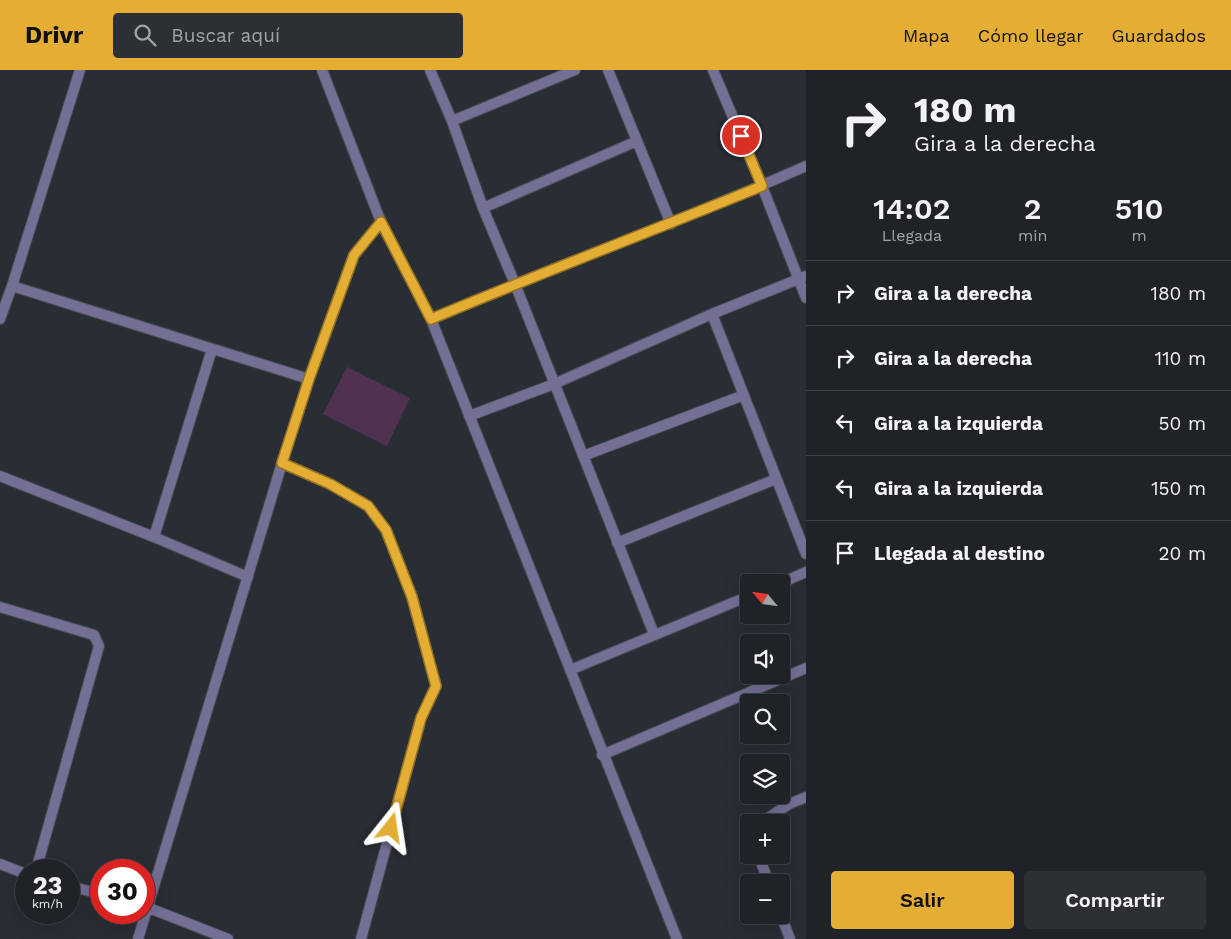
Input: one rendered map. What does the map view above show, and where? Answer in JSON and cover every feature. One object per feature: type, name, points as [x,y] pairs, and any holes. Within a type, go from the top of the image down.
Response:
[{"type":"street","points":[[0,319],[80,70]]},
{"type":"street","points":[[322,70],[381,222],[431,319],[676,939]]},
{"type":"street","points":[[430,70],[452,121],[484,208],[654,634]]},
{"type":"street","points":[[452,121],[575,70]]},
{"type":"street","points":[[608,70],[671,224]]},
{"type":"street","points":[[713,70],[802,278],[806,298]]},
{"type":"street","points":[[484,208],[637,141]]},
{"type":"street","points":[[431,319],[515,284],[671,224],[806,166]]},
{"type":"street","points":[[155,877],[309,379],[354,255],[381,222]]},
{"type":"street","points":[[469,416],[554,384],[712,314],[802,278]]},
{"type":"street","points":[[12,286],[309,379]]},
{"type":"street","points":[[712,314],[806,554]]},
{"type":"street","points":[[154,537],[212,349]]},
{"type":"street","points":[[583,456],[744,394]]},
{"type":"street","points":[[282,463],[330,484],[368,506],[386,530],[412,597],[436,686],[421,718],[361,939]]},
{"type":"street","points":[[0,476],[154,537],[248,577]]},
{"type":"street","points":[[617,543],[776,479]]},
{"type":"street","points":[[790,578],[806,572]]},
{"type":"street","points":[[570,670],[740,600]]},
{"type":"street","points":[[0,607],[94,635],[99,646],[39,859]]},
{"type":"street","points":[[602,755],[806,668]]},
{"type":"street","points":[[774,814],[806,797]]},
{"type":"street","points":[[0,864],[15,870]]},
{"type":"street","points":[[155,910],[228,939]]},
{"type":"street","points":[[138,939],[142,924]]},
{"type":"street","points":[[784,924],[790,939]]},
{"type":"shaded area","points":[[347,367],[410,398],[387,446],[323,414]]},
{"type":"route","points":[[391,828],[421,718],[436,686],[412,597],[386,530],[368,506],[330,484],[282,463],[309,379],[354,255],[381,222],[431,319],[762,186],[741,136]]}]
